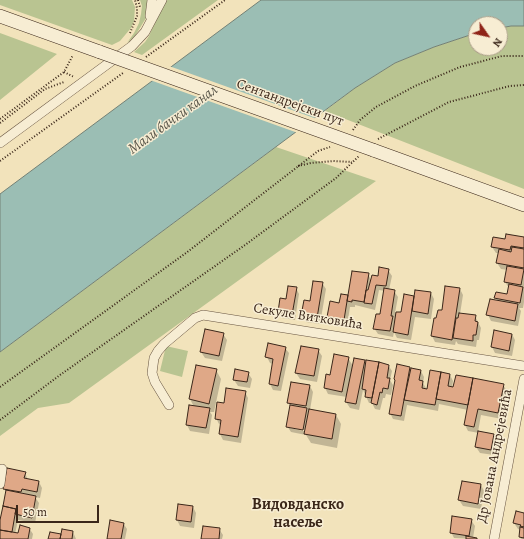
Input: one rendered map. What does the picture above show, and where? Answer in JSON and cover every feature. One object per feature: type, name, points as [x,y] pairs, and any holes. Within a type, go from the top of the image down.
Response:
[{"type":"main road","name":"Сентандрејски пут","points":[[0,16],[524,205]]},
{"type":"street","points":[[150,21],[152,0]]},
{"type":"street","points":[[0,143],[132,46],[145,32],[162,0]]},
{"type":"street","name":"Секуле Витковића","points":[[169,405],[155,382],[152,373],[154,358],[164,344],[195,318],[203,315],[524,366]]},
{"type":"street","name":"Др Јована Андрејевића","points":[[494,539],[524,379]]},
{"type":"street","points":[[0,484],[2,469]]},
{"type":"path","points":[[135,0],[137,16],[128,37],[133,33],[139,21],[140,7],[138,0]]},
{"type":"path","points":[[142,60],[225,0]]},
{"type":"path","points":[[0,119],[64,72],[75,51]]},
{"type":"path","points":[[352,131],[360,120],[376,107],[415,86],[460,67],[502,56],[524,56]]},
{"type":"path","points":[[0,161],[129,69]]},
{"type":"path","points":[[64,72],[75,78],[72,80]]},
{"type":"path","points":[[0,123],[45,89],[64,82]]},
{"type":"path","points":[[0,420],[60,375],[258,236],[336,178],[352,162],[384,136],[449,102],[510,86],[524,86]]},
{"type":"path","points":[[0,387],[186,253],[318,151],[331,146]]},
{"type":"path","points":[[297,167],[312,163],[333,161],[352,162]]},
{"type":"green space","points":[[0,0],[132,0],[135,7],[134,21],[131,28],[120,41],[112,45],[0,5]]},
{"type":"green space","points":[[140,0],[149,0],[146,18],[135,36],[127,43],[139,23],[142,6]]},
{"type":"green space","points":[[165,0],[218,0],[142,55],[134,52],[149,36]]},
{"type":"green space","points":[[524,26],[524,189],[325,111],[355,88],[395,63],[434,47],[468,36],[468,56],[508,56],[508,27]]},
{"type":"green space","points":[[0,33],[57,54],[0,100]]},
{"type":"green space","points":[[276,147],[376,181],[69,403],[38,408],[0,436],[0,352]]},
{"type":"green space","points":[[166,346],[188,351],[182,377],[160,371]]},
{"type":"water","name":"Мали бачки канал","points":[[261,0],[524,0],[524,26],[508,27],[508,16],[468,16],[468,36],[434,47],[395,63],[355,88],[0,352],[0,194]]},
{"type":"pier","points":[[169,66],[317,119],[298,133],[150,80]]},
{"type":"building","points":[[506,234],[524,237],[524,248],[511,246],[510,250],[491,247],[493,237],[505,239]]},
{"type":"building","points":[[512,247],[524,249],[524,268],[496,263],[499,249],[511,252]]},
{"type":"building","points":[[507,266],[524,269],[521,285],[504,282]]},
{"type":"building","points":[[379,267],[389,269],[386,286],[376,285],[372,304],[364,303],[366,290],[368,290],[372,275],[378,276]]},
{"type":"building","points":[[352,271],[369,273],[364,302],[352,300],[352,302],[347,301]]},
{"type":"building","points":[[313,281],[323,282],[317,318],[301,316],[304,300],[310,301]]},
{"type":"building","points":[[509,284],[523,287],[520,303],[494,298],[496,292],[507,294]]},
{"type":"building","points":[[288,286],[297,287],[292,315],[278,312],[280,298],[286,299]]},
{"type":"building","points":[[445,286],[460,288],[452,340],[431,336],[434,318],[436,318],[438,310],[442,310]]},
{"type":"building","points":[[384,288],[395,290],[390,331],[373,329],[376,314],[380,314]]},
{"type":"building","points":[[415,290],[431,292],[428,314],[412,311]]},
{"type":"building","points":[[341,294],[348,295],[344,320],[327,317],[330,301],[339,303]]},
{"type":"building","points":[[404,294],[414,296],[408,335],[393,332],[396,312],[401,312]]},
{"type":"building","points":[[490,299],[518,304],[515,321],[486,315]]},
{"type":"building","points":[[459,313],[476,315],[475,321],[478,322],[476,335],[473,335],[473,341],[453,338],[456,318],[458,318]]},
{"type":"building","points":[[205,329],[224,333],[219,356],[200,352]]},
{"type":"building","points":[[494,330],[512,334],[509,351],[491,347]]},
{"type":"building","points":[[268,343],[286,347],[278,386],[269,384],[273,359],[265,357]]},
{"type":"building","points":[[301,346],[319,349],[314,376],[295,373]]},
{"type":"building","points":[[334,354],[349,357],[342,392],[324,388],[326,374],[330,375]]},
{"type":"building","points":[[354,358],[365,360],[356,404],[345,402]]},
{"type":"building","points":[[366,360],[379,362],[372,398],[365,397],[366,390],[362,389]]},
{"type":"building","points":[[379,362],[389,365],[387,378],[390,378],[388,389],[383,388],[382,393],[380,392],[377,405],[371,403]]},
{"type":"building","points":[[397,364],[410,367],[401,416],[389,414]]},
{"type":"building","points":[[196,365],[217,369],[209,404],[189,399]]},
{"type":"building","points":[[411,368],[421,370],[419,380],[423,381],[422,388],[427,389],[430,370],[441,372],[435,405],[404,400]]},
{"type":"building","points":[[235,369],[249,372],[247,382],[233,380]]},
{"type":"building","points":[[441,372],[450,374],[448,386],[453,387],[456,375],[473,378],[468,405],[436,399]]},
{"type":"building","points":[[473,378],[504,384],[498,413],[478,409],[474,427],[464,425]]},
{"type":"building","points":[[291,382],[310,385],[306,406],[287,403]]},
{"type":"building","points":[[226,388],[246,391],[238,437],[219,434],[221,420],[215,419],[217,402],[224,403]]},
{"type":"building","points":[[189,405],[210,408],[206,428],[186,425]]},
{"type":"building","points":[[290,405],[307,408],[303,430],[286,427]]},
{"type":"building","points":[[309,409],[336,414],[332,439],[304,434]]},
{"type":"building","points":[[478,431],[494,434],[491,450],[475,447]]},
{"type":"building","points":[[7,468],[26,472],[24,478],[39,481],[37,492],[22,489],[21,492],[3,489]]},
{"type":"building","points":[[462,481],[481,484],[478,504],[458,500]]},
{"type":"building","points":[[6,490],[36,496],[32,518],[15,514],[16,509],[3,506]]},
{"type":"building","points":[[178,504],[193,506],[191,522],[176,520]]},
{"type":"building","points":[[3,506],[16,509],[12,532],[0,530],[0,520]]},
{"type":"building","points":[[516,511],[524,513],[524,527],[513,523]]},
{"type":"building","points":[[452,516],[472,519],[469,536],[450,533]]},
{"type":"building","points":[[110,520],[124,523],[121,539],[107,539]]},
{"type":"building","points":[[20,525],[30,528],[28,539],[0,539],[0,530],[18,533]]},
{"type":"building","points":[[203,526],[220,528],[219,539],[201,539]]},
{"type":"building","points":[[520,527],[524,528],[524,538],[519,537]]},
{"type":"building","points":[[62,529],[73,531],[72,539],[60,539]]},
{"type":"building","points":[[50,532],[61,534],[60,539],[48,539]]},
{"type":"building","points":[[466,536],[477,538],[477,539],[466,539]]},
{"type":"district","name":"Видовданско насеље","points":[[298,514]]}]
